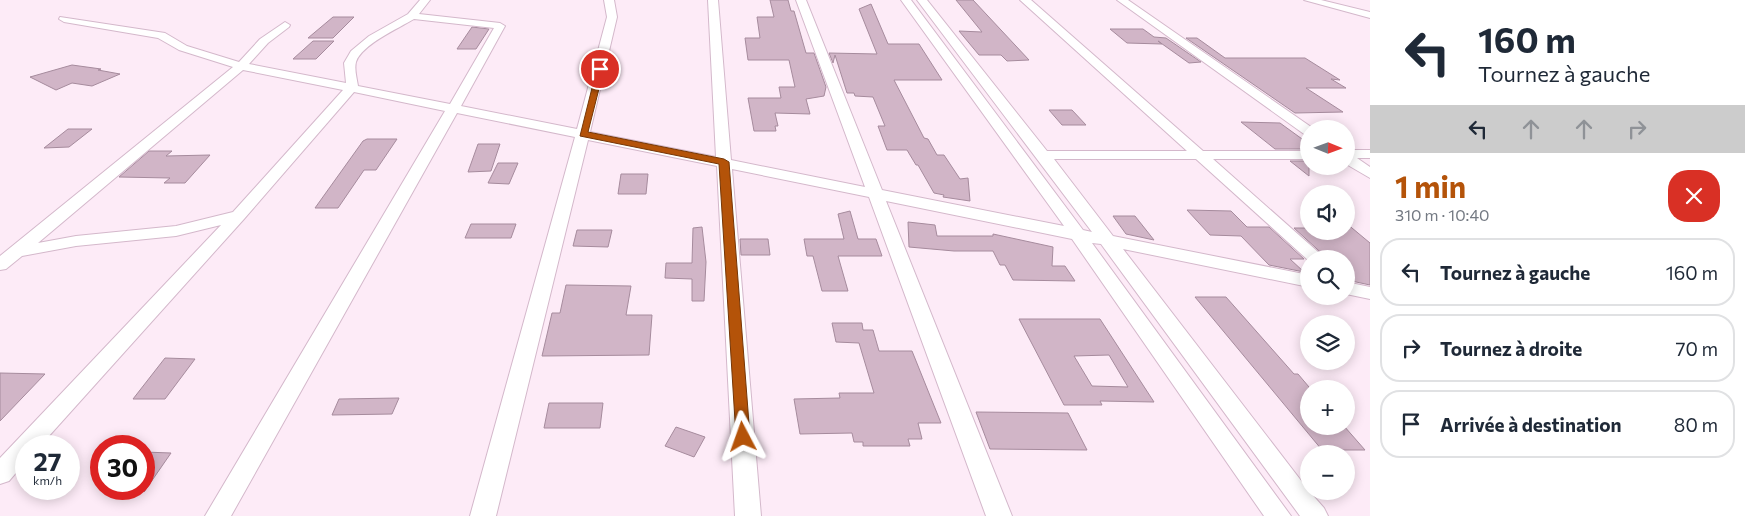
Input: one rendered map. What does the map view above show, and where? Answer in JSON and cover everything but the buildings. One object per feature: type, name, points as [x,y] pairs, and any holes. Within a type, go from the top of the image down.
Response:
[{"type":"street","points":[[0,474],[238,216],[352,87],[350,64],[355,53],[373,38],[412,16],[425,0]]},
{"type":"street","points":[[483,516],[608,37],[612,17],[609,0]]},
{"type":"street","points":[[713,0],[748,516]]},
{"type":"street","points":[[801,0],[1000,516]]},
{"type":"street","points":[[906,0],[1079,236],[1278,516]]},
{"type":"street","points":[[922,0],[1043,156],[1315,516]]},
{"type":"street","points":[[1025,0],[1307,250]]},
{"type":"street","points":[[1122,0],[1300,125]]},
{"type":"street","points":[[1308,0],[1370,15]]},
{"type":"street","points":[[1322,3],[1370,27]]},
{"type":"street","points":[[218,516],[454,109],[500,26],[412,16]]},
{"type":"street","points":[[64,19],[161,35],[183,48],[241,66],[1300,279]]},
{"type":"street","points":[[0,265],[241,66],[264,41],[285,25]]},
{"type":"street","points":[[1355,155],[1370,154]]},
{"type":"street","points":[[1043,156],[1300,155]]},
{"type":"street","points":[[1355,163],[1370,174]]},
{"type":"street","points":[[18,251],[76,241],[176,232],[238,216]]},
{"type":"street","points":[[1355,289],[1370,293]]},
{"type":"route","points":[[600,69],[583,134],[724,162],[743,437]]}]
